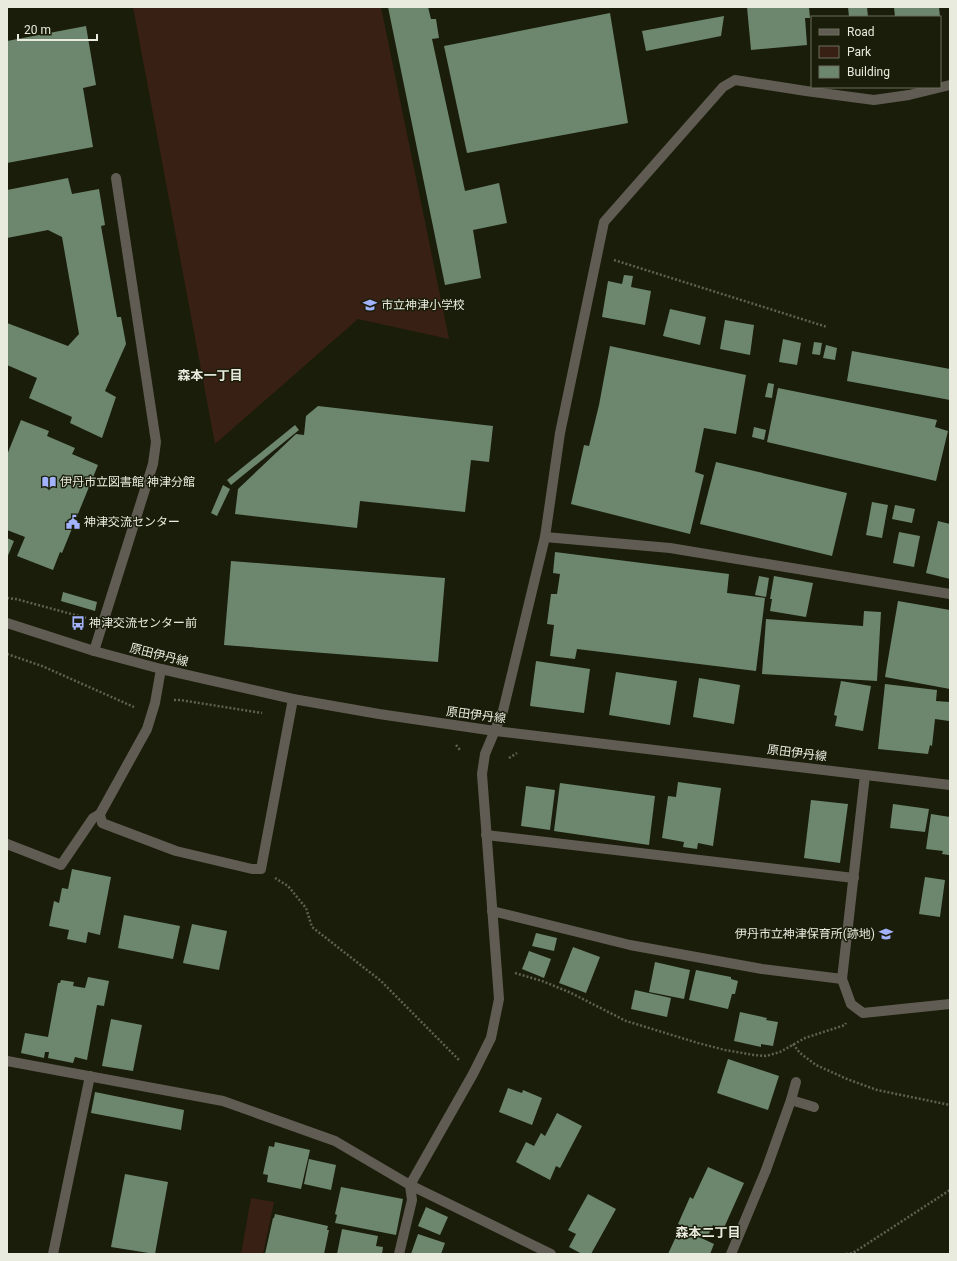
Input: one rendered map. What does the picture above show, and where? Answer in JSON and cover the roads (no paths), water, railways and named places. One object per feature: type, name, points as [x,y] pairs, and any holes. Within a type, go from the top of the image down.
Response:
[{"type":"street","points":[[399,1254],[412,1200],[410,1185],[473,1074],[491,1038],[500,999],[482,774],[485,754],[503,711],[545,537],[560,433],[604,222],[723,87],[735,80],[806,92],[874,100],[909,95],[938,88]]},
{"type":"street","points":[[94,651],[153,464],[156,442],[116,178]]},
{"type":"street","points":[[545,537],[670,548],[950,594]]},
{"type":"street","name":"原田伊丹線","points":[[7,623],[94,651],[161,669],[293,700],[495,731],[950,785]]},
{"type":"street","points":[[7,844],[61,865],[93,818],[100,814],[147,729],[155,703],[161,669]]},
{"type":"street","points":[[100,814],[102,822],[176,851],[252,869],[261,869],[293,700]]},
{"type":"street","points":[[866,775],[842,978],[851,1004],[863,1013],[950,1004]]},
{"type":"street","points":[[486,835],[854,878]]},
{"type":"street","points":[[492,911],[630,945],[762,969],[842,978]]},
{"type":"street","points":[[7,1062],[223,1101],[335,1141],[410,1185],[551,1254]]},
{"type":"street","points":[[53,1254],[90,1076]]},
{"type":"street","points":[[731,1254],[766,1170],[796,1082]]},
{"type":"street","points":[[791,1100],[814,1107]]},
{"type":"place","name":"市立神津小学校","points":[[370,305]]},
{"type":"place","name":"伊丹市立図書館 神津分館","points":[[49,482]]},
{"type":"place","name":"神津交流センター","points":[[73,522]]},
{"type":"place","name":"神津交流センター前","points":[[78,623]]},
{"type":"place","name":"伊丹市立神津保育所(跡地)","points":[[886,934]]},
{"type":"district","name":"森本一丁目","points":[[210,375]]},
{"type":"district","name":"森本二丁目","points":[[708,1232]]}]
